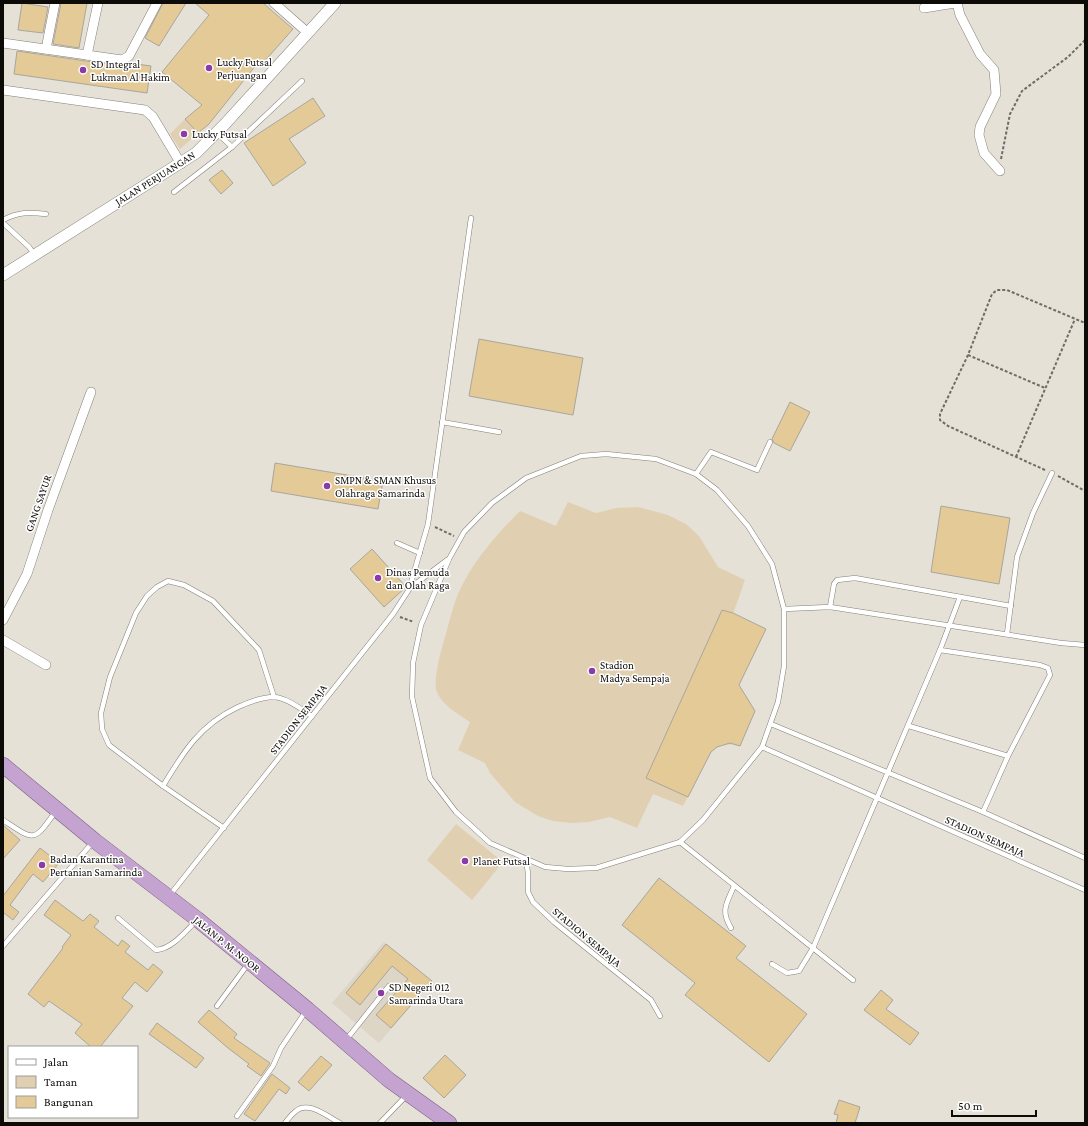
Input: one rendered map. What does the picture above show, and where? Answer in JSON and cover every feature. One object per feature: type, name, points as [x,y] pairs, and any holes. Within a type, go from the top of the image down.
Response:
[{"type":"highway","name":"JALAN P. M. NOOR","points":[[3,765],[95,840],[250,962],[389,1080],[450,1123]]},
{"type":"street","points":[[46,49],[55,3]]},
{"type":"street","points":[[87,55],[98,3]]},
{"type":"street","points":[[3,44],[126,59],[157,3]]},
{"type":"street","points":[[274,3],[308,33]]},
{"type":"street","name":"JALAN PERJUANGAN","points":[[7,272],[181,164],[196,153],[217,133],[336,3]]},
{"type":"street","points":[[924,8],[956,3],[980,54],[994,70],[996,94],[980,127],[979,135],[984,152],[1000,171]]},
{"type":"street","points":[[3,90],[145,110],[150,112],[181,164]]},
{"type":"street","name":"GANG SAYUR","points":[[3,620],[27,574],[48,510],[91,392]]},
{"type":"street","points":[[3,640],[46,665]]},
{"type":"lane","points":[[174,192],[232,147],[302,81]]},
{"type":"lane","points":[[217,133],[232,147]]},
{"type":"lane","points":[[3,220],[14,214],[27,212],[46,214]]},
{"type":"lane","points":[[410,588],[428,524],[471,218]]},
{"type":"lane","points":[[3,223],[29,247],[34,254]]},
{"type":"lane","points":[[442,422],[499,432]]},
{"type":"lane","points":[[696,474],[710,452],[756,470],[770,442]]},
{"type":"lane","name":"STADION SEMPAJA","points":[[606,454],[656,459],[696,474],[717,490],[748,526],[772,564],[784,609],[784,666],[778,702],[762,747],[703,820],[680,842],[596,868],[568,869],[545,867],[490,843],[456,812],[430,778],[412,697],[413,663],[422,625],[449,559],[460,539],[464,532],[492,503],[526,478],[552,466],[581,456],[606,454]]},
{"type":"lane","points":[[1007,634],[1017,557],[1033,512],[1052,473]]},
{"type":"lane","points":[[397,543],[420,553]]},
{"type":"lane","name":"STADION SEMPAJA","points":[[169,897],[393,614],[410,588],[449,559]]},
{"type":"lane","points":[[830,607],[834,584],[837,580],[842,578],[855,578],[1011,606]]},
{"type":"lane","points":[[224,828],[163,786],[109,745],[102,729],[101,713],[110,677],[136,613],[147,596],[157,587],[168,581],[184,585],[213,601],[259,650],[274,697]]},
{"type":"lane","points":[[772,964],[787,973],[799,971],[813,948],[909,726],[960,597]]},
{"type":"lane","points":[[784,609],[830,607],[1061,643],[1085,645]]},
{"type":"lane","name":"STADION SEMPAJA","points":[[940,650],[1040,665],[1048,668],[1050,675],[1050,678],[1008,756],[983,812]]},
{"type":"lane","points":[[163,786],[186,748],[208,724],[251,701],[274,697],[292,703],[312,716]]},
{"type":"lane","name":"STADION SEMPAJA","points":[[771,724],[887,774],[983,812],[1085,858]]},
{"type":"lane","points":[[909,726],[1008,756]]},
{"type":"lane","name":"STADION SEMPAJA","points":[[762,747],[1085,890]]},
{"type":"lane","points":[[3,820],[28,836],[35,836],[40,832],[57,809]]},
{"type":"lane","points":[[3,946],[95,840]]},
{"type":"lane","points":[[680,842],[853,980]]},
{"type":"lane","name":"STADION SEMPAJA","points":[[526,860],[528,892],[533,902],[554,922],[650,1000],[660,1016]]},
{"type":"lane","points":[[731,928],[725,918],[724,911],[734,886]]},
{"type":"lane","points":[[118,918],[156,950],[162,950],[171,945],[197,919]]},
{"type":"lane","points":[[217,1006],[250,962]]},
{"type":"lane","points":[[344,1042],[389,986]]},
{"type":"lane","points":[[237,1116],[273,1066],[280,1048],[307,1009]]},
{"type":"lane","points":[[380,1123],[408,1093]]},
{"type":"lane","points":[[285,1123],[296,1110],[303,1107],[313,1108],[340,1123]]},
{"type":"path","points":[[1000,171],[1002,150],[1010,114],[1022,91],[1068,57],[1085,40]]},
{"type":"path","points":[[1085,323],[1007,290],[997,290],[992,294],[968,355],[941,411],[940,420],[948,426],[1052,473],[1085,491]]},
{"type":"path","points":[[1016,456],[1075,319]]},
{"type":"path","points":[[968,355],[1045,388]]},
{"type":"path","points":[[428,524],[460,539]]},
{"type":"path","points":[[393,614],[422,625]]},
{"type":"shaded area","name":"SD Negeri 012 Samarinda Utara","points":[[384,942],[431,982],[379,1043],[332,1003]]},
{"type":"green space","name":"Lucky Futsal","points":[[185,119],[198,133],[180,149],[170,134]]},
{"type":"green space","name":"Stadion Madya Sempaja","points":[[568,502],[596,513],[616,508],[638,507],[668,515],[686,524],[699,536],[718,567],[745,580],[733,614],[766,629],[739,685],[755,711],[740,746],[724,745],[711,752],[683,806],[653,794],[637,828],[610,817],[589,822],[572,823],[553,821],[538,816],[515,802],[490,773],[485,763],[458,750],[470,722],[445,704],[436,689],[439,660],[454,606],[464,582],[477,560],[520,511],[556,526]]},
{"type":"green space","name":"Planet Futsal","points":[[456,824],[503,862],[472,900],[427,860]]},
{"type":"building","points":[[22,3],[48,7],[43,33],[18,30]]},
{"type":"building","points":[[61,3],[87,3],[79,48],[53,44]]},
{"type":"building","points":[[163,3],[186,3],[159,46],[145,38]]},
{"type":"building","points":[[195,3],[263,3],[293,29],[263,63],[260,60],[209,124],[198,133],[185,119],[202,105],[162,72],[209,15]]},
{"type":"building","name":"SD Integral Lukman Al Hakim","points":[[17,51],[121,66],[130,63],[151,66],[147,93],[14,74]]},
{"type":"building","points":[[313,98],[325,116],[289,139],[306,163],[273,186],[244,143]]},
{"type":"building","points":[[222,170],[233,183],[221,194],[209,180]]},
{"type":"building","points":[[479,339],[583,358],[573,415],[469,396]]},
{"type":"building","points":[[790,402],[810,412],[790,451],[774,443],[772,439]]},
{"type":"building","name":"SMPN & SMAN Khusus Olahraga Samarinda","points":[[275,463],[383,481],[378,509],[271,491]]},
{"type":"building","points":[[941,506],[1010,518],[999,584],[931,572]]},
{"type":"building","name":"Dinas Pemuda dan Olah Raga","points":[[372,549],[406,587],[384,607],[350,569]]},
{"type":"building","points":[[722,610],[733,613],[766,629],[739,685],[755,711],[740,746],[730,743],[717,747],[711,752],[688,797],[646,778]]},
{"type":"building","points":[[3,825],[20,840],[3,859]]},
{"type":"building","points":[[40,848],[59,863],[43,882],[33,874],[10,905],[19,912],[13,920],[4,913],[3,914],[3,896]]},
{"type":"building","points":[[659,878],[746,946],[736,958],[807,1014],[769,1062],[685,995],[695,983],[622,925]]},
{"type":"building","points":[[55,900],[83,921],[90,914],[99,921],[94,927],[118,946],[122,940],[130,946],[125,952],[148,970],[153,964],[163,972],[147,992],[135,982],[122,998],[133,1006],[101,1046],[90,1046],[75,1033],[82,1024],[49,1001],[44,1007],[28,994],[71,935],[44,915]]},
{"type":"building","points":[[386,944],[432,981],[391,1028],[376,1015],[408,979],[392,966],[360,1005],[346,993]]},
{"type":"building","points":[[881,990],[893,1000],[886,1009],[919,1033],[910,1045],[864,1010]]},
{"type":"building","points":[[209,1010],[237,1034],[234,1038],[270,1063],[261,1076],[247,1066],[249,1064],[198,1022]]},
{"type":"building","points":[[157,1023],[204,1058],[196,1068],[149,1034]]},
{"type":"building","points":[[445,1055],[466,1075],[444,1098],[423,1078]]},
{"type":"building","points":[[321,1056],[332,1065],[309,1091],[298,1082]]},
{"type":"building","points":[[272,1074],[290,1088],[286,1094],[279,1089],[255,1121],[244,1114]]},
{"type":"building","points":[[839,1100],[860,1107],[855,1123],[836,1123],[838,1115],[834,1114]]},
{"type":"place","name":"Lucky Futsal Perjuangan","points":[[209,68]]},
{"type":"place","name":"SD Integral Lukman Al Hakim","points":[[83,70]]},
{"type":"place","name":"Lucky Futsal","points":[[184,134]]},
{"type":"place","name":"SMPN & SMAN Khusus Olahraga Samarinda","points":[[327,486]]},
{"type":"place","name":"Dinas Pemuda dan Olah Raga","points":[[378,578]]},
{"type":"place","name":"Stadion Madya Sempaja","points":[[592,671]]},
{"type":"place","name":"Planet Futsal","points":[[465,861]]},
{"type":"place","name":"Badan Karantina Pertanian Samarinda","points":[[42,865]]},
{"type":"place","name":"SD Negeri 012 Samarinda Utara","points":[[381,993]]}]
